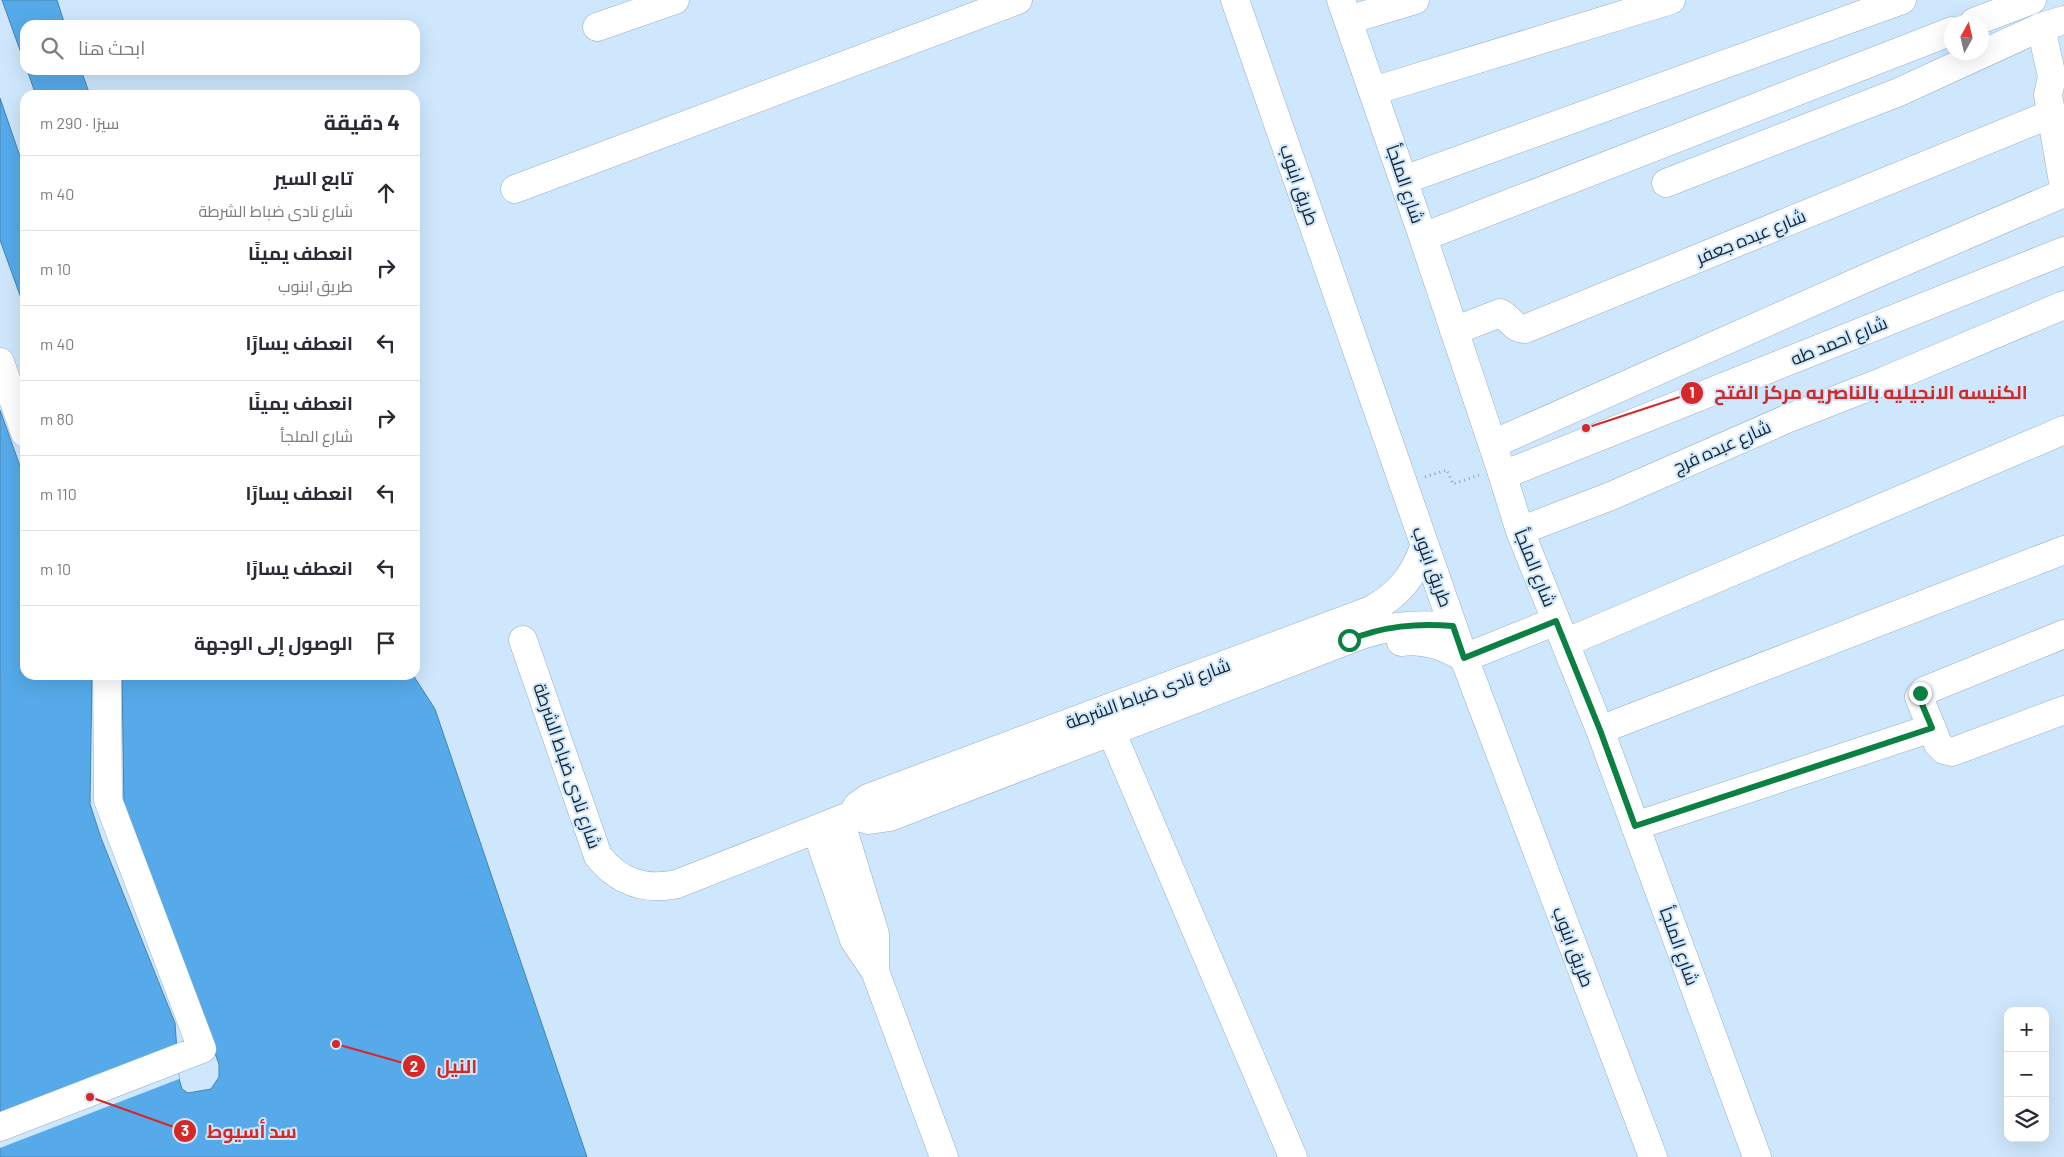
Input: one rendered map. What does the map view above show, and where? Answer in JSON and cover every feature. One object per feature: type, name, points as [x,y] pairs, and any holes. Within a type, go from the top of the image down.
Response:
[{"type":"street","points":[[597,28],[675,0]]},
{"type":"street","points":[[515,189],[1018,0]]},
{"type":"street","name":"طريق ابنوب","points":[[1236,0],[1402,484],[1464,658],[1653,1157]]},
{"type":"street","points":[[1344,10],[1415,0]]},
{"type":"street","points":[[1373,91],[1671,0]]},
{"type":"street","points":[[1404,180],[1902,0]]},
{"type":"street","points":[[1989,16],[2032,0]]},
{"type":"street","name":"شارع الملجأ","points":[[1344,10],[1404,180],[1493,444],[1494,474],[1520,531],[1555,630],[1600,730],[1757,1157]]},
{"type":"street","points":[[1666,182],[1899,92],[2052,24],[2052,77],[2048,95],[2064,188]]},
{"type":"street","points":[[1423,237],[1944,34]]},
{"type":"street","name":"شارع عبده جعفر","points":[[1454,331],[1500,313],[1514,326],[1524,329],[2051,114]]},
{"type":"street","points":[[1493,444],[1873,275],[2064,193]]},
{"type":"street","name":"شارع احمد طه","points":[[1494,474],[2064,251]]},
{"type":"street","name":"شارع عبده فرج","points":[[1520,531],[1611,496],[1789,418],[1884,381],[2064,305]]},
{"type":"street","points":[[0,362],[20,419]]},
{"type":"street","points":[[1278,667],[1282,675],[1291,677],[1395,642],[1409,641],[1438,644],[1464,658],[1496,646],[1555,630],[2064,430]]},
{"type":"street","name":"شارع نادى ضباط الشرطة","points":[[836,821],[890,817],[1278,667],[1394,595],[1413,574],[1424,547]]},
{"type":"street","points":[[1600,730],[2064,550]]},
{"type":"street","name":"شارع نادى ضباط الشرطة","points":[[523,640],[598,856],[615,874],[626,881],[644,886],[664,887],[677,884],[836,821],[868,798],[1322,639],[1364,634],[1395,626],[1414,624],[1453,626]]},
{"type":"street","points":[[2064,634],[1920,693],[1919,697],[1938,744],[1944,750],[1952,752],[2064,710]]},
{"type":"street","points":[[0,1127],[202,1049],[108,800],[107,680]]},
{"type":"street","points":[[1635,826],[1932,728]]},
{"type":"street","points":[[1111,731],[1293,1157]]},
{"type":"street","points":[[836,821],[854,940],[875,971],[944,1157]]},
{"type":"path","points":[[1402,484],[1447,470],[1453,484],[1494,474]]},
{"type":"water","points":[[2,0],[57,0],[63,20],[20,20],[20,50]]},
{"type":"water","points":[[29,75],[83,75],[88,90],[34,90]]},
{"type":"water","points":[[0,98],[20,156],[20,295],[0,240]]},
{"type":"water","points":[[0,410],[20,466],[20,680],[92,680],[90,804],[101,838],[175,1023],[179,1079],[182,1089],[188,1093],[211,1089],[219,1077],[219,1064],[124,807],[122,680],[416,680],[435,709],[587,1157],[0,1157]]},
{"type":"pier","points":[[177,1047],[179,1079],[0,1148],[0,1115]]},
{"type":"place","name":"الكنيسه الانجيليه بالناصريه مركز الفتح","points":[[1586,428]]},
{"type":"place","name":"النيل","points":[[336,1044]]},
{"type":"place","name":"سد أسيوط","points":[[90,1097]]},
{"type":"route","points":[[1349,640],[1395,626],[1414,624],[1453,626],[1464,658],[1556,621],[1600,730],[1635,826],[1932,728],[1919,697],[1920,693]]}]
